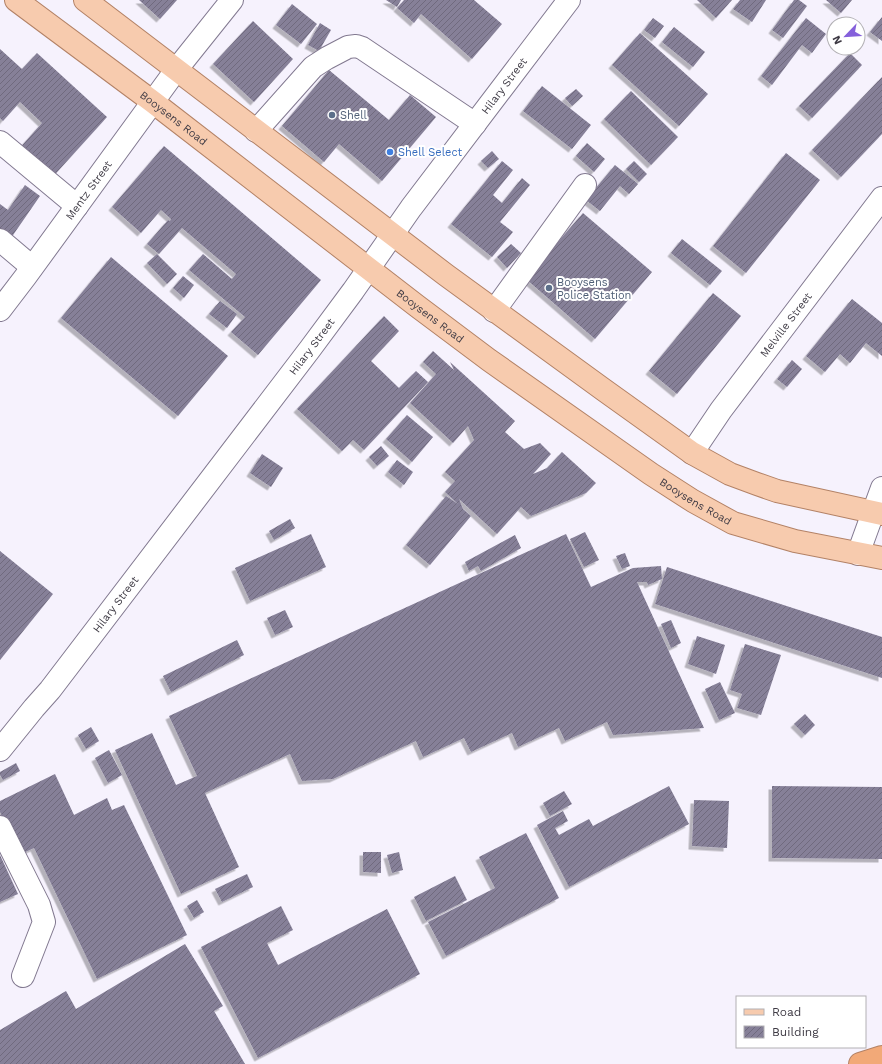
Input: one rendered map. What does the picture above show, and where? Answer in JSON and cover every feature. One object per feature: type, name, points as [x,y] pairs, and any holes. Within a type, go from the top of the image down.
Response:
[{"type":"highway","points":[[860,1064],[882,1057]]},
{"type":"main road","name":"Booysens Road","points":[[16,0],[153,102],[489,360],[651,474],[693,501],[733,523],[794,541],[882,558]]},
{"type":"main road","points":[[85,0],[446,275],[692,453],[730,474],[777,491],[877,513]]},
{"type":"street","name":"Mentz Street","points":[[0,310],[176,70],[232,0]]},
{"type":"street","name":"Hilary Street","points":[[0,750],[50,690],[306,355],[411,208],[569,0]]},
{"type":"street","points":[[256,131],[313,67],[348,47],[356,46],[362,48],[475,124]]},
{"type":"street","points":[[0,142],[77,206]]},
{"type":"street","points":[[494,310],[585,185]]},
{"type":"street","name":"Melville Street","points":[[692,453],[721,410],[882,198]]},
{"type":"street","points":[[0,240],[32,267]]},
{"type":"street","points":[[858,554],[877,513],[882,488]]},
{"type":"street","points":[[0,827],[39,904],[44,922],[23,976]]},
{"type":"building","points":[[139,0],[177,0],[160,19]]},
{"type":"building","points":[[386,0],[401,0],[397,7]]},
{"type":"building","points":[[404,0],[474,0],[502,24],[472,59],[421,14],[414,23],[397,8]]},
{"type":"building","points":[[697,0],[732,0],[716,18]]},
{"type":"building","points":[[740,0],[766,0],[752,22],[733,9]]},
{"type":"building","points":[[794,0],[799,0],[807,6],[783,38],[772,30]]},
{"type":"building","points":[[826,0],[852,0],[841,13]]},
{"type":"building","points":[[292,4],[317,24],[301,44],[276,25]]},
{"type":"building","points":[[882,17],[882,41],[870,32]]},
{"type":"building","points":[[653,18],[664,26],[655,38],[644,30]]},
{"type":"building","points":[[806,18],[826,34],[812,53],[802,45],[772,85],[761,76]]},
{"type":"building","points":[[253,21],[293,59],[254,102],[213,64]]},
{"type":"building","points":[[320,23],[331,30],[319,51],[308,45]]},
{"type":"building","points":[[674,27],[705,52],[693,67],[662,42]]},
{"type":"building","points":[[640,33],[708,94],[679,126],[612,65]]},
{"type":"building","points":[[0,49],[22,69],[37,53],[107,117],[49,181],[17,151],[42,123],[20,102],[3,121],[0,118]]},
{"type":"building","points":[[847,56],[853,56],[862,65],[812,118],[799,106]]},
{"type":"building","points":[[329,70],[389,120],[410,95],[436,117],[382,181],[339,144],[324,162],[282,126]]},
{"type":"building","points":[[882,77],[882,134],[841,177],[812,150]]},
{"type":"building","points":[[542,86],[591,125],[572,149],[523,111]]},
{"type":"building","points":[[576,89],[583,96],[572,106],[565,98]]},
{"type":"building","points":[[631,91],[678,137],[651,165],[604,119]]},
{"type":"building","points":[[587,143],[605,159],[594,172],[576,156]]},
{"type":"building","points":[[164,146],[321,280],[258,355],[231,332],[245,317],[189,270],[203,254],[232,279],[236,274],[182,228],[159,254],[147,244],[168,220],[170,221],[171,219],[161,210],[141,233],[112,207]]},
{"type":"building","points":[[492,151],[499,159],[488,168],[481,161]]},
{"type":"building","points":[[786,153],[820,180],[746,273],[713,246]]},
{"type":"building","points":[[502,161],[513,170],[493,195],[502,203],[522,178],[530,185],[500,222],[513,232],[492,257],[451,224]]},
{"type":"building","points":[[634,161],[647,174],[639,182],[626,169]]},
{"type":"building","points":[[615,165],[638,184],[629,194],[620,186],[600,211],[586,200]]},
{"type":"building","points":[[25,185],[40,196],[11,238],[0,230],[0,204],[8,210]]},
{"type":"building","points":[[583,213],[652,272],[595,339],[526,279]]},
{"type":"building","points":[[682,239],[722,271],[710,285],[671,253]]},
{"type":"building","points":[[511,244],[521,253],[507,268],[497,257]]},
{"type":"building","points":[[157,254],[177,274],[167,284],[147,263]]},
{"type":"building","points":[[111,257],[228,356],[178,416],[61,318]]},
{"type":"building","points":[[183,276],[194,285],[184,298],[173,288]]},
{"type":"building","points":[[713,293],[741,316],[677,394],[649,371]]},
{"type":"building","points":[[852,299],[882,323],[882,356],[866,343],[850,363],[840,354],[825,372],[806,356]]},
{"type":"building","points":[[220,301],[237,314],[227,328],[209,314]]},
{"type":"building","points":[[384,316],[399,331],[371,361],[399,388],[416,371],[428,382],[364,450],[353,440],[342,451],[297,409]]},
{"type":"building","points":[[433,351],[454,370],[450,362],[515,421],[505,432],[524,449],[540,443],[551,454],[533,474],[547,468],[562,452],[596,483],[586,493],[531,516],[521,507],[497,534],[459,499],[463,509],[471,516],[430,565],[406,545],[446,496],[458,504],[445,492],[455,481],[445,472],[474,440],[468,426],[453,443],[410,403],[436,374],[423,362]]},
{"type":"building","points":[[792,360],[802,369],[787,387],[777,379]]},
{"type":"building","points":[[407,415],[433,437],[412,462],[386,439]]},
{"type":"building","points":[[381,446],[389,456],[377,466],[369,457]]},
{"type":"building","points":[[262,454],[283,468],[271,487],[250,473]]},
{"type":"building","points":[[397,460],[413,472],[404,485],[388,472]]},
{"type":"building","points":[[290,519],[295,528],[274,540],[269,531]]},
{"type":"building","points":[[585,532],[599,560],[584,567],[570,539]]},
{"type":"building","points":[[311,534],[326,567],[250,601],[235,568]]},
{"type":"building","points":[[566,534],[591,587],[633,568],[661,566],[662,579],[648,585],[647,582],[637,582],[704,728],[613,735],[607,722],[565,741],[559,728],[518,747],[512,733],[471,752],[464,738],[423,757],[416,741],[333,779],[302,781],[290,754],[205,793],[239,867],[181,894],[115,750],[152,733],[176,785],[197,776],[169,716]]},
{"type":"building","points":[[515,535],[521,548],[481,571],[478,566],[469,571],[465,562]]},
{"type":"building","points":[[0,551],[53,594],[0,660]]},
{"type":"building","points":[[625,553],[630,566],[622,569],[616,556]]},
{"type":"building","points":[[667,567],[882,637],[882,678],[655,604]]},
{"type":"building","points":[[285,610],[293,627],[275,635],[267,618]]},
{"type":"building","points":[[671,620],[681,643],[671,648],[661,624]]},
{"type":"building","points":[[697,636],[725,645],[716,674],[688,664]]},
{"type":"building","points":[[237,640],[244,655],[171,692],[163,676]]},
{"type":"building","points":[[745,644],[781,655],[761,715],[737,708],[742,694],[730,690]]},
{"type":"building","points":[[720,682],[735,713],[719,720],[705,689]]},
{"type":"building","points":[[805,714],[815,725],[805,735],[794,724]]},
{"type":"building","points":[[91,727],[99,741],[86,749],[78,735]]},
{"type":"building","points":[[109,750],[122,775],[108,783],[95,758]]},
{"type":"building","points":[[16,763],[20,771],[3,780],[0,772]]},
{"type":"building","points":[[55,774],[74,815],[107,798],[112,810],[124,805],[187,935],[97,979],[34,848],[21,854],[0,812],[0,801]]},
{"type":"building","points":[[669,786],[689,824],[569,887],[537,825],[563,811],[568,821],[555,828],[559,835],[589,819],[593,826]]},
{"type":"building","points":[[772,786],[882,787],[882,859],[772,858]]},
{"type":"building","points":[[564,791],[572,804],[550,816],[543,803]]},
{"type":"building","points":[[694,800],[729,801],[727,848],[692,846]]},
{"type":"building","points":[[526,833],[559,898],[446,956],[428,922],[495,888],[479,857]]},
{"type":"building","points":[[363,852],[381,852],[381,873],[363,872]]},
{"type":"building","points":[[399,852],[403,870],[392,873],[387,855]]},
{"type":"building","points":[[0,855],[18,894],[0,902]]},
{"type":"building","points":[[247,874],[253,887],[222,902],[215,889]]},
{"type":"building","points":[[455,876],[467,900],[426,921],[414,897]]},
{"type":"building","points":[[197,900],[204,912],[194,918],[187,906]]},
{"type":"building","points":[[281,906],[293,930],[267,943],[278,965],[387,909],[420,974],[258,1058],[201,947]]},
{"type":"building","points":[[185,944],[223,1006],[214,1011],[245,1064],[0,1064],[0,1030],[66,991],[76,1009]]},
{"type":"place","name":"Shell","points":[[332,115]]},
{"type":"place","name":"Shell Select","points":[[390,152]]},
{"type":"place","name":"Booysens Police Station","points":[[549,288]]}]
